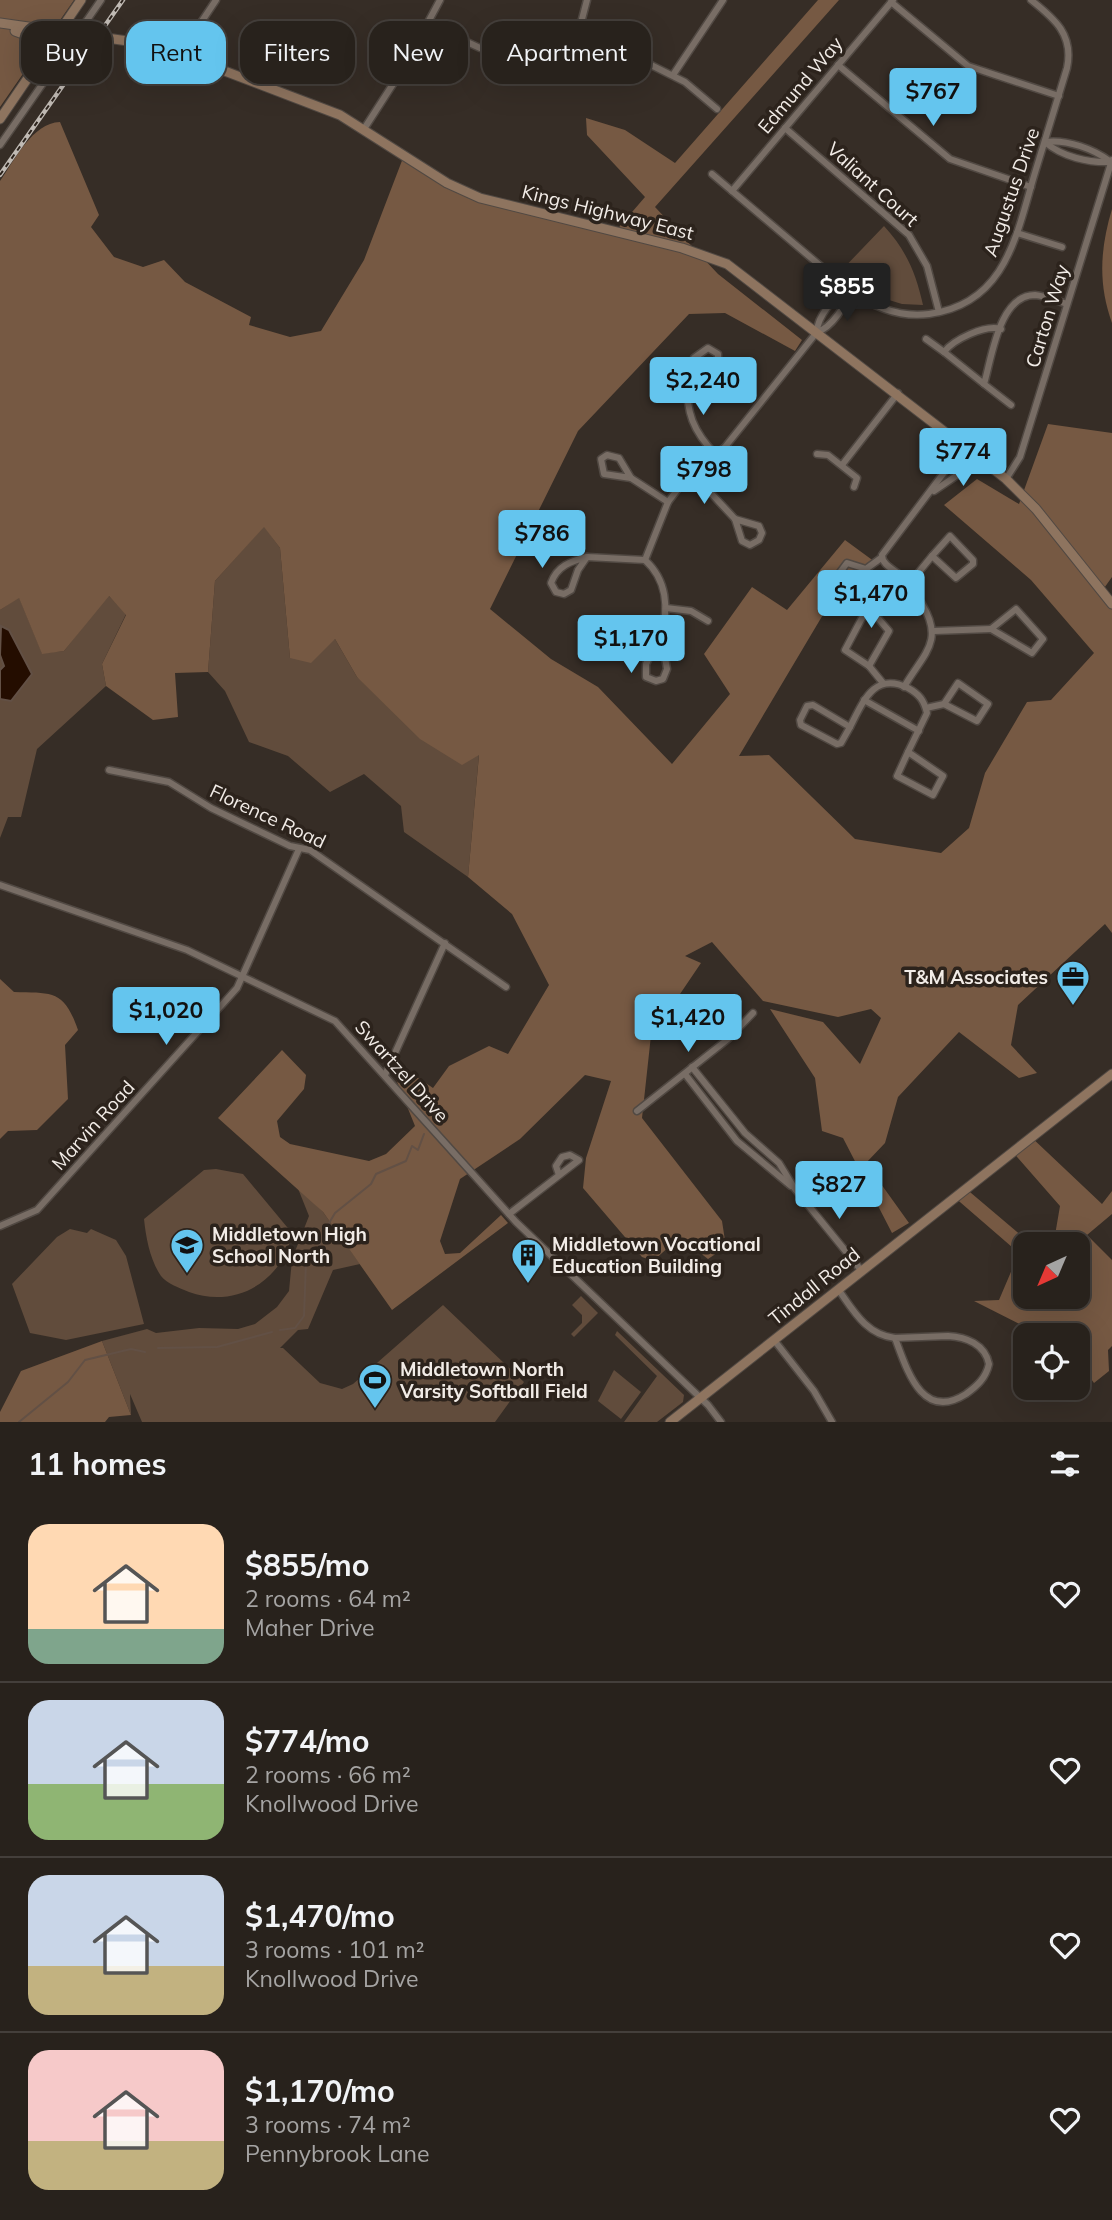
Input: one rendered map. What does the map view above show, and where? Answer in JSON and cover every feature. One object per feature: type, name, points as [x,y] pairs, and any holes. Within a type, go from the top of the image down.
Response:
[{"type":"street","points":[[67,21],[81,0]]},
{"type":"street","points":[[86,21],[101,0]]},
{"type":"street","points":[[202,21],[216,0]]},
{"type":"street","points":[[430,21],[440,0]]},
{"type":"street","points":[[582,21],[587,0]]},
{"type":"street","points":[[673,75],[723,0]]},
{"type":"street","name":"Augustus Drive","points":[[712,174],[849,290],[872,304],[895,313],[939,312],[961,305],[990,283],[1004,265],[1017,233],[1069,59],[1068,40],[1059,23],[1031,0]]},
{"type":"street","points":[[892,1],[968,66],[1059,96]]},
{"type":"street","name":"Edmund Way","points":[[732,191],[892,1]]},
{"type":"street","points":[[0,26],[21,32]]},
{"type":"street","name":"Kings Highway East","points":[[0,26],[21,28]]},
{"type":"street","points":[[651,64],[673,75],[717,109]]},
{"type":"street","points":[[838,65],[950,159],[969,168],[1031,187]]},
{"type":"street","name":"Kings Highway East","points":[[226,71],[325,108],[363,128],[447,183],[480,198],[713,257],[738,271],[1006,479],[1036,509],[1112,604]]},
{"type":"street","points":[[0,119],[24,84]]},
{"type":"street","points":[[0,145],[42,84]]},
{"type":"street","points":[[363,128],[391,84]]},
{"type":"street","name":"Valiant Court","points":[[785,128],[909,235],[927,266],[939,312]]},
{"type":"street","points":[[1045,142],[1058,140],[1099,153],[1112,161]]},
{"type":"street","points":[[1045,142],[1055,151],[1085,160],[1112,161]]},
{"type":"street","name":"Carton Way","points":[[1006,479],[1020,457],[1112,161]]},
{"type":"street","points":[[1017,233],[1062,247]]},
{"type":"street","points":[[645,559],[668,502],[693,474],[716,455],[817,332],[817,323],[841,293],[849,290]]},
{"type":"street","points":[[984,384],[1008,311],[1020,299],[1035,295],[1067,304]]},
{"type":"street","points":[[944,352],[952,344],[988,328],[1001,330]]},
{"type":"street","points":[[926,339],[1012,405]]},
{"type":"street","points":[[687,379],[715,369],[719,363],[719,354],[708,348],[700,352],[690,365],[687,379],[687,405],[692,426],[716,455]]},
{"type":"street","points":[[842,465],[898,394]]},
{"type":"street","points":[[825,591],[847,562],[866,569],[881,558],[964,446]]},
{"type":"street","points":[[817,454],[828,455],[857,478],[854,487]]},
{"type":"street","points":[[631,478],[604,474],[601,459],[607,455],[616,455],[631,478],[668,502]]},
{"type":"street","points":[[930,494],[981,460]]},
{"type":"street","points":[[693,474],[735,519],[742,541],[750,545],[759,540],[762,533],[759,526],[735,519]]},
{"type":"street","points":[[909,583],[932,556],[950,536],[961,545],[974,564],[956,578],[932,556]]},
{"type":"street","points":[[587,556],[578,570],[571,590],[564,594],[556,592],[551,583],[555,574],[570,561],[587,556],[645,559],[661,580],[666,608],[661,635],[644,669],[646,677],[656,681],[663,679],[667,672],[661,635]]},
{"type":"street","points":[[881,558],[909,583],[934,631],[930,647],[904,687]]},
{"type":"street","points":[[666,608],[691,611],[708,621]]},
{"type":"street","points":[[934,631],[991,629],[1030,653],[1044,639],[1016,609],[991,629]]},
{"type":"street","points":[[869,666],[889,631],[871,610],[862,618],[845,650],[869,666],[883,683]]},
{"type":"street","points":[[850,727],[813,705],[807,706],[800,720],[801,725],[836,744],[844,740],[864,700],[875,686],[883,683],[904,687],[919,696],[926,708],[919,731],[908,752],[897,776],[933,795],[943,776],[908,752]]},
{"type":"street","points":[[926,708],[944,704],[975,722],[988,704],[958,683],[944,704]]},
{"type":"street","points":[[864,700],[919,731]]},
{"type":"street","name":"Florence Road","points":[[109,770],[169,782],[211,808],[299,849],[310,850],[506,987]]},
{"type":"street","name":"Marvin Road","points":[[0,1226],[31,1214],[42,1205],[237,988],[299,849]]},
{"type":"street","name":"Swartzel Drive","points":[[0,885],[158,939],[335,1021],[509,1214],[721,1422]]},
{"type":"street","points":[[385,1075],[445,943]]},
{"type":"street","points":[[637,1111],[728,1039],[753,1013]]},
{"type":"street","points":[[692,1067],[754,1142],[779,1163],[795,1189],[861,1270]]},
{"type":"street","points":[[685,1074],[747,1151],[795,1189]]},
{"type":"street","name":"Tindall Road","points":[[670,1422],[1112,1074]]},
{"type":"street","points":[[719,1118],[727,1112]]},
{"type":"street","points":[[747,1151],[754,1142]]},
{"type":"street","points":[[509,1214],[559,1175]]},
{"type":"street","points":[[838,1289],[866,1326],[880,1336],[963,1338],[983,1349],[988,1360],[988,1370],[975,1388],[961,1398],[947,1404],[934,1403],[916,1386],[895,1338]]},
{"type":"street","points":[[774,1340],[814,1391],[832,1422]]},
{"type":"shaded area","points":[[0,0],[74,0],[59,21],[21,21],[21,77],[0,107]]},
{"type":"shaded area","points":[[818,0],[839,0],[655,207],[718,274],[802,340],[795,351],[725,313],[689,314],[578,431],[490,609],[551,659],[598,687],[672,764],[730,694],[704,654],[752,587],[787,610],[845,540],[875,562],[827,608],[739,756],[769,755],[855,839],[941,853],[969,828],[985,773],[1027,702],[1051,700],[1094,653],[1031,580],[944,505],[977,479],[1019,504],[1048,424],[1112,433],[1112,577],[1102,591],[1112,606],[1112,933],[1105,924],[1018,1005],[1011,1045],[1037,1073],[1019,1078],[959,1032],[898,1097],[885,1143],[866,1163],[909,1223],[892,1233],[843,1138],[822,1131],[815,1078],[770,1009],[823,1022],[860,1064],[881,1018],[871,1009],[838,1017],[763,1001],[712,942],[685,956],[701,963],[680,994],[652,999],[653,1017],[642,1118],[722,1221],[726,1247],[708,1259],[680,1237],[653,1261],[642,1257],[583,1188],[586,1158],[611,1081],[585,1075],[520,1139],[460,1179],[440,1241],[445,1254],[460,1253],[501,1215],[508,1223],[392,1310],[323,1212],[218,1118],[282,1050],[306,1075],[304,1089],[277,1121],[280,1137],[290,1144],[369,1161],[386,1154],[415,1126],[394,1074],[399,1065],[433,1088],[449,1066],[489,1046],[508,1054],[549,985],[512,914],[468,877],[479,755],[462,765],[420,739],[357,677],[335,639],[311,663],[290,658],[280,548],[264,527],[215,581],[208,672],[175,673],[178,717],[153,720],[106,686],[102,664],[126,615],[109,596],[64,651],[42,654],[19,598],[0,610],[0,181],[33,136],[50,124],[60,122],[99,215],[91,227],[114,257],[143,267],[164,260],[185,282],[251,317],[249,325],[290,337],[321,331],[364,260],[403,158],[470,192],[614,233],[645,197],[587,135],[586,118],[625,130],[675,163]]},
{"type":"shaded area","points":[[1112,209],[1112,323],[1104,294],[1102,266]]},
{"type":"shaded area","points":[[884,226],[909,262],[923,305],[902,304],[879,297],[877,302],[838,274]]},
{"type":"shaded area","points":[[264,526],[280,548],[290,658],[335,639],[357,677],[479,754],[468,877],[404,832],[401,806],[364,774],[330,792],[288,756],[249,742],[225,691],[208,672],[215,581]]},
{"type":"shaded area","points":[[108,595],[126,614],[102,664],[106,686],[37,749],[21,817],[8,817],[0,838],[0,610],[19,597],[42,653],[64,651]]},
{"type":"shaded area","points":[[1,626],[9,630],[32,674],[11,701],[0,699],[0,670],[4,666],[0,655]]},
{"type":"shaded area","points":[[0,979],[14,992],[55,996],[68,1007],[78,1030],[65,1045],[68,1099],[37,1130],[8,1131],[0,1139]]},
{"type":"shaded area","points":[[1029,1135],[1102,1204],[1112,1191],[1112,1214],[1090,1232],[1056,1232],[1060,1206],[1010,1149]]},
{"type":"shaded area","points":[[216,1169],[243,1174],[292,1233],[279,1265],[268,1277],[255,1287],[224,1297],[189,1292],[164,1279],[151,1256],[144,1219],[204,1170]]},
{"type":"shaded area","points":[[297,1186],[323,1212],[360,1264],[333,1270],[308,1329],[298,1330],[280,1348],[320,1383],[342,1389],[353,1384],[443,1305],[524,1382],[495,1422],[142,1422],[130,1394],[131,1415],[102,1341],[147,1329],[156,1333],[199,1328],[238,1329],[255,1324],[277,1307],[289,1291],[292,1259],[309,1216]]},
{"type":"shaded area","points":[[964,1187],[1017,1232],[1013,1232],[1013,1248],[953,1196]]},
{"type":"shaded area","points":[[70,1229],[87,1233],[91,1229],[116,1240],[126,1256],[144,1324],[66,1340],[30,1333],[12,1284],[57,1237]]},
{"type":"shaded area","points":[[1090,1238],[1112,1260],[1112,1346],[1108,1350],[1109,1371],[1094,1383],[1090,1377],[1090,1323],[1017,1323],[974,1301],[999,1300],[1013,1267],[1013,1309],[1090,1309]]},
{"type":"shaded area","points":[[581,1296],[598,1313],[574,1337],[571,1334],[582,1323],[582,1315],[572,1305]]},
{"type":"shaded area","points":[[617,1331],[684,1395],[683,1402],[657,1422],[624,1422],[657,1376],[615,1335]]},
{"type":"shaded area","points":[[102,1341],[131,1415],[109,1417],[105,1422],[0,1422],[0,1412],[21,1371]]},
{"type":"shaded area","points":[[614,1370],[641,1392],[621,1419],[598,1401]]},
{"type":"waterway","points":[[280,1330],[295,1328],[304,1316],[306,1262],[317,1255],[322,1235],[335,1213],[371,1184],[376,1174],[406,1161],[412,1146],[418,1150],[424,1134]]},
{"type":"waterway","points":[[158,1348],[217,1347],[272,1332]]},
{"type":"waterway","points":[[19,1422],[68,1382],[85,1360],[131,1349],[145,1352]]},
{"type":"railway","points":[[0,175],[123,0]]},
{"type":"place","name":"T&M Associates","points":[[1073,1007]]},
{"type":"place","name":"Middletown High School North","points":[[187,1275]]},
{"type":"place","name":"Middletown Vocational Education Building","points":[[528,1285]]},
{"type":"place","name":"Middletown North Varsity Softball Field","points":[[375,1410]]}]
